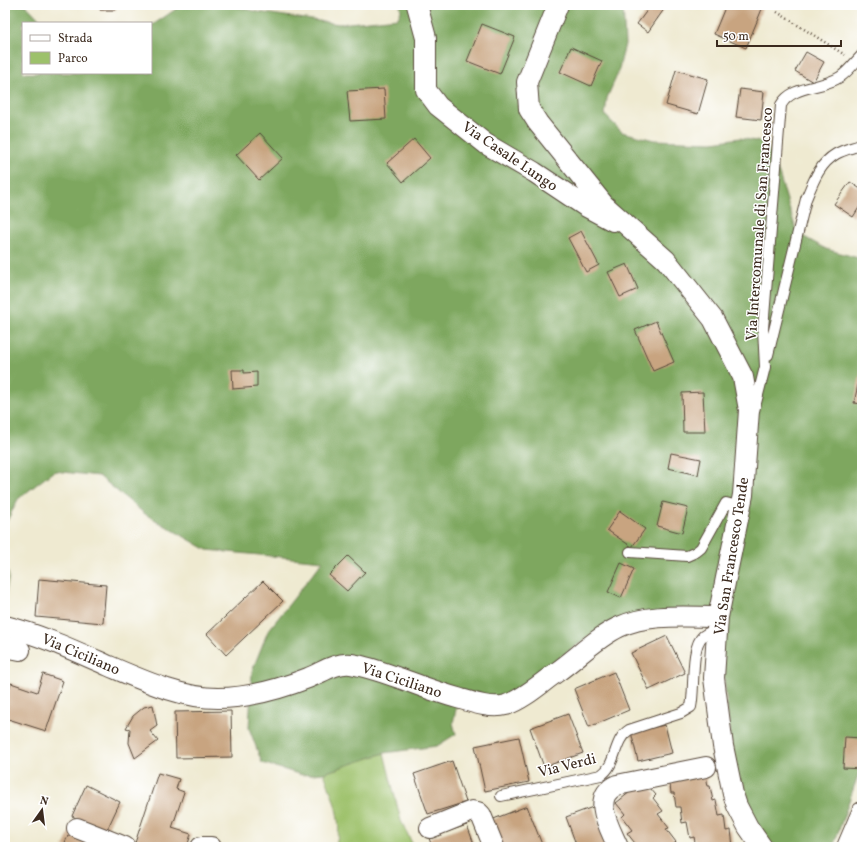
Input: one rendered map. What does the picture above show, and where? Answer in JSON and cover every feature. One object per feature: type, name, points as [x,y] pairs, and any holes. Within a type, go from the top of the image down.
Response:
[{"type":"street","name":"Via Casale Lungo","points":[[417,5],[426,38],[426,90],[438,106],[486,144],[534,172],[585,206],[636,232]]},
{"type":"street","name":"Via San Francesco Tende","points":[[558,5],[527,82],[529,109],[538,123],[604,205],[666,260],[713,319],[743,377],[749,410],[743,494],[718,623],[714,678],[723,746],[733,794],[737,806],[748,827],[762,847]]},
{"type":"street","name":"Via Ciciliano","points":[[5,626],[57,643],[142,680],[175,691],[195,695],[218,698],[253,694],[308,678],[333,667],[348,664],[368,667],[433,691],[492,706],[504,705],[516,700],[560,670],[593,643],[619,627],[640,620],[666,617],[718,623]]},
{"type":"street","points":[[618,847],[604,814],[603,808],[604,800],[611,788],[617,785],[706,767]]},
{"type":"street","points":[[430,828],[472,811],[478,812],[481,815],[494,847]]},
{"type":"street","points":[[846,847],[862,812]]},
{"type":"street","points":[[77,828],[125,847]]},
{"type":"street","points":[[201,847],[210,847]]},
{"type":"lane","name":"Via Intercomunale di San Francesco","points":[[747,440],[765,367],[763,329],[781,105],[786,98],[794,93],[823,85],[840,78],[858,59]]},
{"type":"lane","points":[[765,367],[806,200],[814,178],[823,165],[836,154],[860,145]]},
{"type":"lane","points":[[630,552],[687,556],[701,548],[726,503],[741,507]]},
{"type":"lane","name":"Via Verdi","points":[[501,796],[601,775],[609,766],[623,734],[629,730],[681,713],[691,707],[694,689],[693,674],[695,655],[698,642],[718,623]]},
{"type":"path","points":[[778,12],[858,59]]},
{"type":"green space","points":[[5,5],[26,5],[42,22],[22,22],[22,74],[152,74],[152,25],[182,5],[230,5],[258,12],[339,24],[398,18],[401,11],[400,5],[623,5],[625,44],[618,73],[607,98],[605,115],[622,132],[654,140],[713,142],[740,138],[766,143],[779,174],[797,233],[826,249],[862,259],[862,764],[833,847],[762,847],[737,806],[718,617],[607,623],[509,695],[497,699],[460,691],[453,723],[456,734],[437,746],[384,753],[324,773],[302,775],[262,763],[249,728],[252,671],[268,631],[323,561],[207,550],[145,514],[99,476],[54,471],[18,499],[5,525]]},
{"type":"green space","points":[[5,564],[9,576],[5,597]]},
{"type":"green space","points":[[384,753],[401,821],[414,847],[335,847],[339,829],[338,819],[334,800],[324,773]]},
{"type":"building","points":[[100,5],[116,5],[116,10],[100,10]]},
{"type":"building","points":[[651,5],[667,5],[648,32],[637,24]]},
{"type":"building","points":[[726,5],[753,5],[762,9],[746,48],[714,34]]},
{"type":"building","points":[[482,24],[515,37],[500,74],[467,61]]},
{"type":"building","points":[[571,47],[602,61],[591,86],[560,72]]},
{"type":"building","points":[[806,52],[824,62],[813,82],[795,71]]},
{"type":"building","points":[[676,70],[708,79],[698,114],[666,105]]},
{"type":"building","points":[[384,89],[386,119],[350,121],[347,91]]},
{"type":"building","points":[[740,89],[764,92],[761,120],[736,117]]},
{"type":"building","points":[[260,133],[283,158],[259,180],[236,155]]},
{"type":"building","points":[[414,139],[430,158],[403,182],[387,163]]},
{"type":"building","points":[[850,182],[862,190],[862,203],[853,217],[834,204]]},
{"type":"building","points":[[581,231],[599,265],[586,272],[568,238]]},
{"type":"building","points":[[627,264],[638,289],[620,297],[608,272]]},
{"type":"building","points":[[656,321],[674,362],[653,371],[635,330]]},
{"type":"building","points":[[232,370],[244,370],[244,373],[257,372],[257,387],[233,389]]},
{"type":"building","points":[[862,371],[862,404],[854,403]]},
{"type":"building","points":[[703,392],[705,432],[683,432],[682,393]]},
{"type":"building","points":[[671,453],[701,459],[698,475],[668,468]]},
{"type":"building","points":[[663,502],[688,508],[682,533],[657,526]]},
{"type":"building","points":[[620,511],[645,529],[632,547],[607,530]]},
{"type":"building","points":[[348,556],[365,572],[347,591],[329,575]]},
{"type":"building","points":[[621,563],[634,569],[621,598],[608,592]]},
{"type":"building","points":[[39,579],[106,585],[103,623],[36,617]]},
{"type":"building","points":[[263,581],[283,601],[226,655],[207,634]]},
{"type":"building","points":[[667,636],[685,673],[649,690],[631,653]]},
{"type":"building","points":[[614,672],[629,710],[589,727],[574,689]]},
{"type":"building","points":[[43,674],[63,681],[46,731],[5,718],[5,702],[11,683],[37,692]]},
{"type":"building","points":[[153,705],[157,726],[150,731],[158,741],[135,758],[129,743],[130,729],[126,728],[133,716],[144,707]]},
{"type":"building","points":[[231,711],[232,757],[176,758],[175,712]]},
{"type":"building","points":[[568,714],[583,753],[544,767],[530,728]]},
{"type":"building","points":[[665,725],[672,753],[638,761],[631,732]]},
{"type":"building","points":[[519,737],[529,782],[485,791],[475,746]]},
{"type":"building","points":[[845,737],[862,738],[862,769],[843,768]]},
{"type":"building","points":[[452,761],[466,802],[428,814],[414,774]]},
{"type":"building","points":[[705,770],[713,801],[716,800],[719,816],[724,815],[726,831],[731,830],[733,847],[696,847],[694,837],[690,838],[687,822],[682,823],[680,807],[676,807],[674,793],[671,793],[669,776]]},
{"type":"building","points":[[158,773],[179,779],[176,789],[184,792],[172,828],[191,834],[187,847],[148,847],[135,843]]},
{"type":"building","points":[[644,781],[656,795],[653,798],[663,811],[658,814],[669,828],[666,829],[676,842],[673,845],[674,847],[638,847],[627,833],[632,830],[622,817],[625,814],[616,803]]},
{"type":"building","points":[[86,785],[120,802],[106,832],[72,816]]},
{"type":"building","points":[[527,806],[543,847],[502,847],[491,820]]},
{"type":"building","points":[[593,807],[607,847],[577,847],[566,817]]},
{"type":"building","points":[[467,825],[475,847],[432,847],[429,838]]},
{"type":"building","points":[[70,831],[104,847],[63,847]]}]
